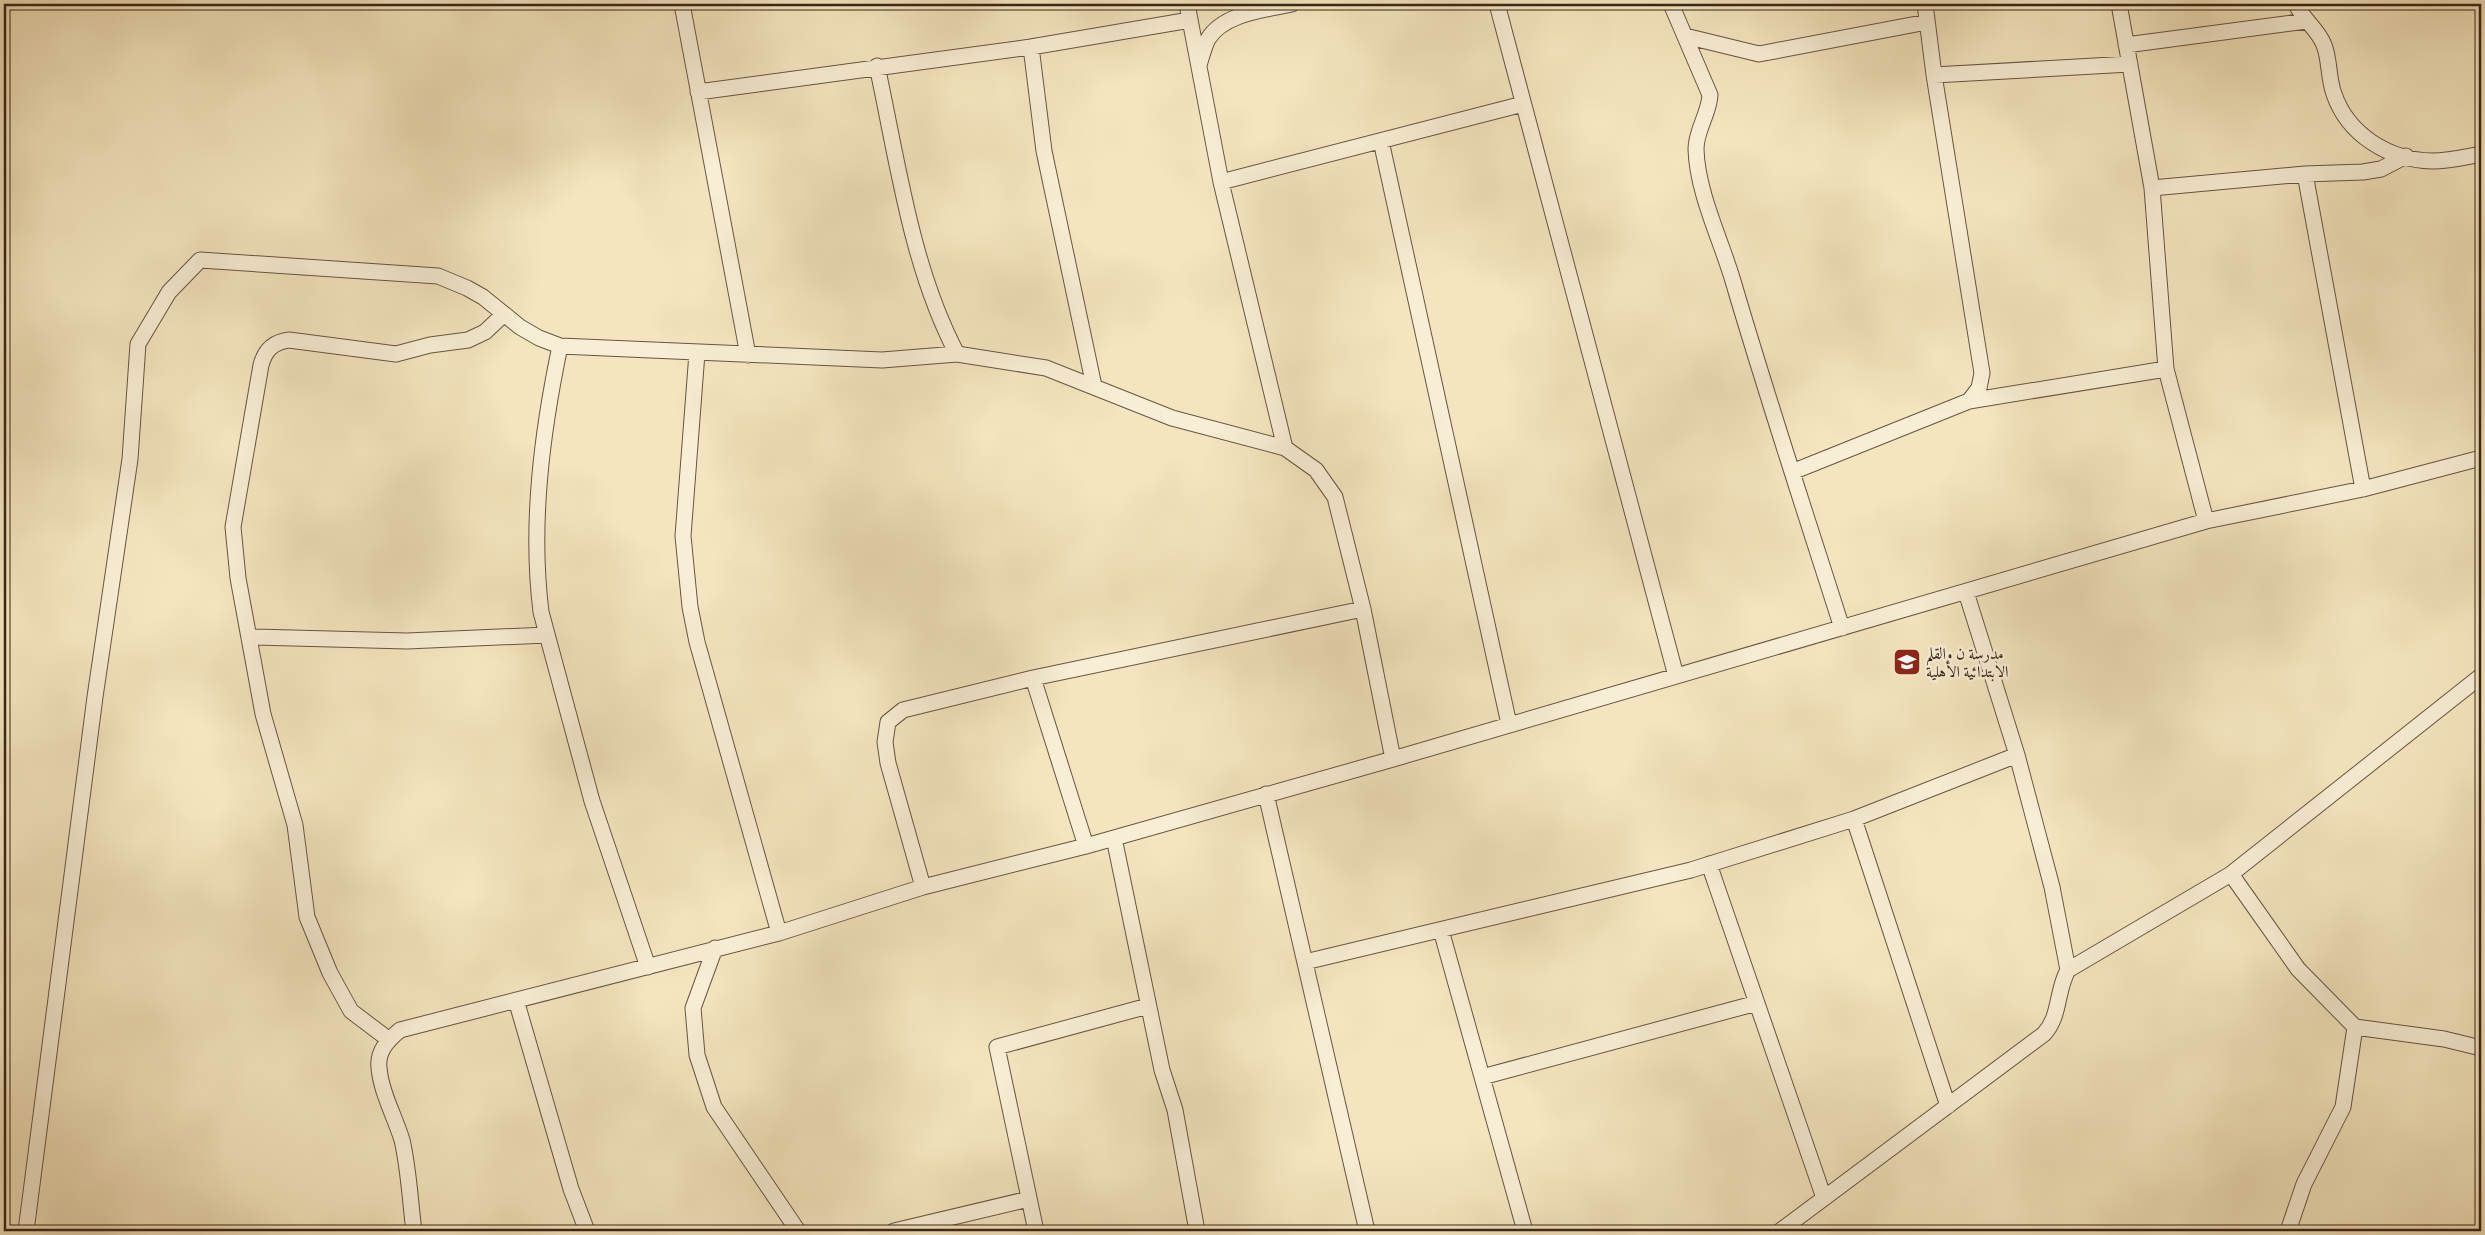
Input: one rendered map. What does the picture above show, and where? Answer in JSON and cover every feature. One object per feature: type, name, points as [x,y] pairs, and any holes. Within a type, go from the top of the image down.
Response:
[{"type":"street","points":[[682,4],[748,355]]},
{"type":"street","points":[[1187,4],[1221,182],[1285,448]]},
{"type":"street","points":[[1199,66],[1208,39],[1222,24],[1240,17],[1292,4]]},
{"type":"street","points":[[1497,4],[1676,676]]},
{"type":"street","points":[[1671,4],[1710,95],[1697,137],[1698,166],[1842,628]]},
{"type":"street","points":[[1925,4],[1934,75],[1982,373],[1979,388],[1969,401]]},
{"type":"street","points":[[2119,4],[2152,188],[2166,369],[2206,521]]},
{"type":"street","points":[[2296,4],[2323,42],[2334,94],[2352,127],[2378,146],[2406,156],[2430,161],[2481,154]]},
{"type":"street","points":[[698,92],[877,66],[1031,47],[1190,20]]},
{"type":"street","points":[[2126,45],[2307,21]]},
{"type":"street","points":[[1685,36],[1759,54],[1927,22]]},
{"type":"street","points":[[1031,47],[1044,151],[1094,386]]},
{"type":"street","points":[[1934,75],[2130,64]]},
{"type":"street","points":[[877,66],[909,216],[926,283],[957,354]]},
{"type":"street","points":[[1221,182],[1523,104]]},
{"type":"street","points":[[1381,141],[1509,724]]},
{"type":"street","points":[[2152,188],[2305,174],[2363,172],[2380,169],[2406,156]]},
{"type":"street","points":[[2305,174],[2363,489]]},
{"type":"street","points":[[26,1231],[95,697],[130,459],[138,344],[169,292],[200,260],[438,276],[484,297],[503,315],[538,338],[560,346],[882,360],[957,354],[1046,368],[1172,418],[1285,448],[1316,470],[1335,497],[1362,609],[1393,759]]},
{"type":"street","points":[[388,1039],[351,1011],[330,973],[307,917],[295,825],[262,714],[250,637],[238,578],[234,526],[260,365],[267,350],[281,341],[289,340],[396,354],[430,345],[468,340],[485,332],[503,315]]},
{"type":"street","points":[[560,346],[546,413],[537,535],[537,580],[541,612],[592,801],[648,967]]},
{"type":"street","points":[[697,353],[683,536],[690,607],[697,642],[779,932]]},
{"type":"street","points":[[1792,472],[1969,401],[2166,369]]},
{"type":"street","points":[[414,1231],[402,1141],[378,1067],[380,1052],[388,1039],[400,1030],[779,932],[923,887],[1086,846],[1393,759],[2206,521],[2363,489],[2481,458]]},
{"type":"street","points":[[1966,592],[2018,756],[2052,887],[2068,970]]},
{"type":"street","points":[[923,887],[888,763],[885,742],[888,722],[903,710],[924,703],[1033,678],[1362,609]]},
{"type":"street","points":[[250,637],[407,642],[547,635]]},
{"type":"street","points":[[1780,1231],[2049,1028],[2056,1014],[2062,981],[2068,970],[2231,874],[2481,676]]},
{"type":"street","points":[[1033,678],[1086,846]]},
{"type":"street","points":[[1304,962],[1709,864],[1854,819],[2018,756]]},
{"type":"street","points":[[1266,794],[1367,1231]]},
{"type":"street","points":[[1854,819],[1948,1106]]},
{"type":"street","points":[[1114,838],[1162,1070],[1175,1110],[1197,1231]]},
{"type":"street","points":[[1709,864],[1824,1198]]},
{"type":"street","points":[[2231,874],[2298,969],[2355,1027],[2444,1039],[2481,1048]]},
{"type":"street","points":[[1441,930],[1525,1231]]},
{"type":"street","points":[[715,948],[693,1008],[697,1055],[714,1107],[798,1231]]},
{"type":"street","points":[[516,1000],[571,1189],[587,1231]]},
{"type":"street","points":[[1482,1077],[1756,1003]]},
{"type":"street","points":[[1036,1231],[997,1047],[1148,1006]]},
{"type":"street","points":[[2288,1231],[2304,1184],[2343,1107],[2355,1027]]},
{"type":"street","points":[[894,1231],[1029,1199]]},
{"type":"place","name":"مدرسة ن والقلم الابتدائية الأهلية","points":[[1907,662]]}]
